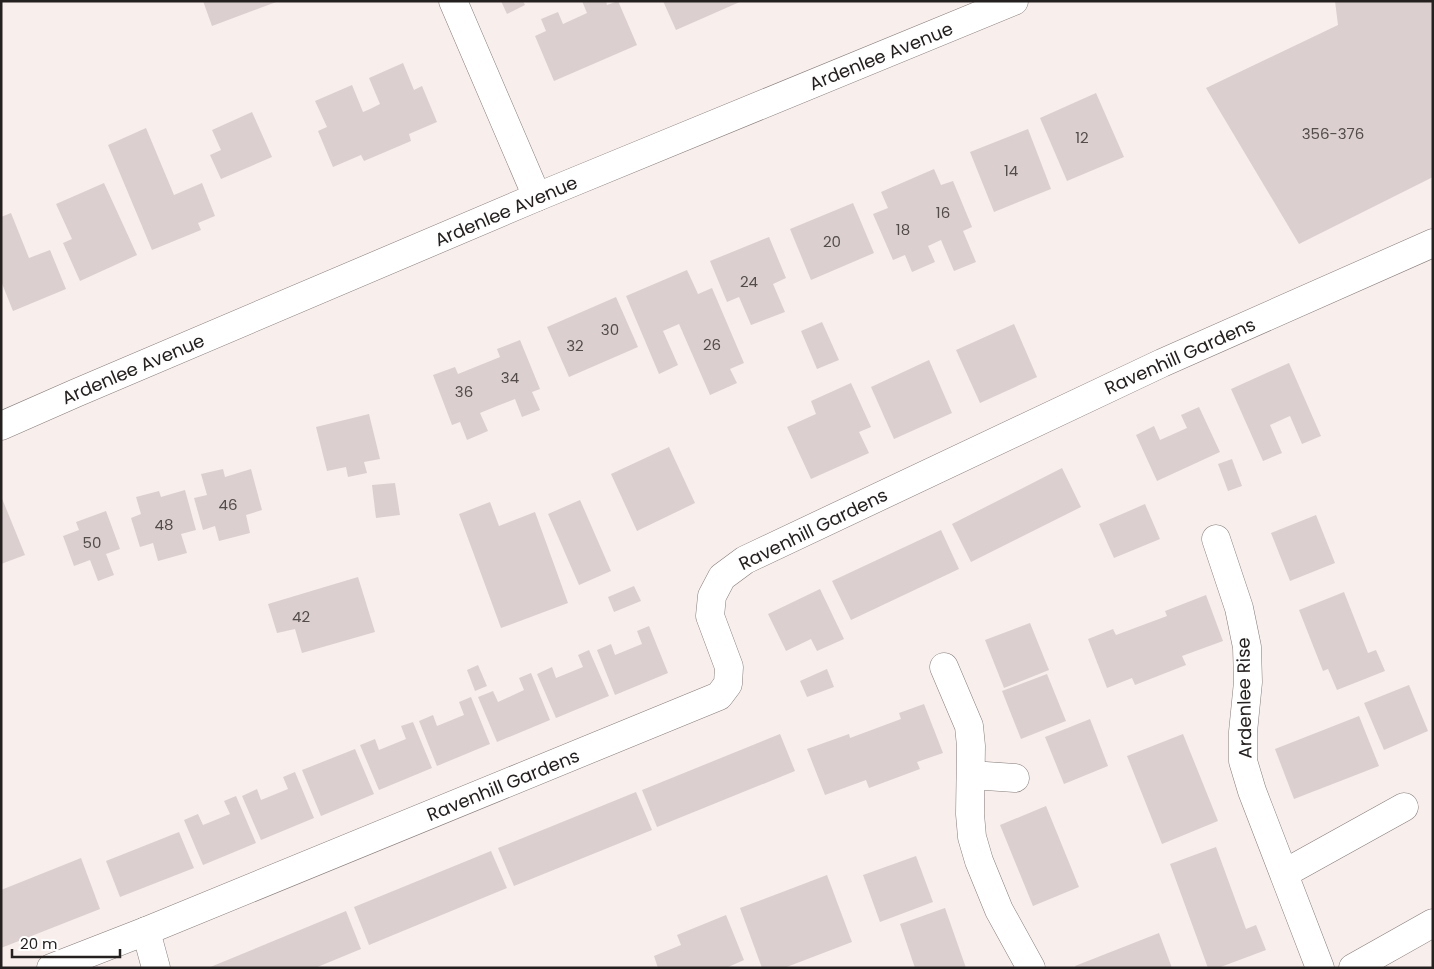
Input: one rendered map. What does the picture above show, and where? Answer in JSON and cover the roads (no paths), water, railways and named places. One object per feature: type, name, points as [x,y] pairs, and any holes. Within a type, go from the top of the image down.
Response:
[{"type":"street","points":[[453,1],[537,197]]},
{"type":"street","name":"Ardenlee Avenue","points":[[1,426],[537,197],[1014,1]]},
{"type":"street","name":"Ravenhill Gardens","points":[[51,968],[719,696],[728,684],[729,667],[710,616],[712,596],[722,577],[745,560],[1162,363],[1433,243]]},
{"type":"street","name":"Ardenlee Rise","points":[[1216,539],[1239,608],[1247,647],[1248,682],[1243,732],[1243,761],[1252,791],[1320,968]]},
{"type":"street","points":[[944,667],[969,726],[972,837],[979,861],[999,910],[1031,968]]},
{"type":"street","points":[[971,774],[1015,778]]},
{"type":"street","points":[[1284,873],[1404,808]]},
{"type":"street","points":[[1353,968],[1433,923]]},
{"type":"street","points":[[146,930],[156,968]]}]
